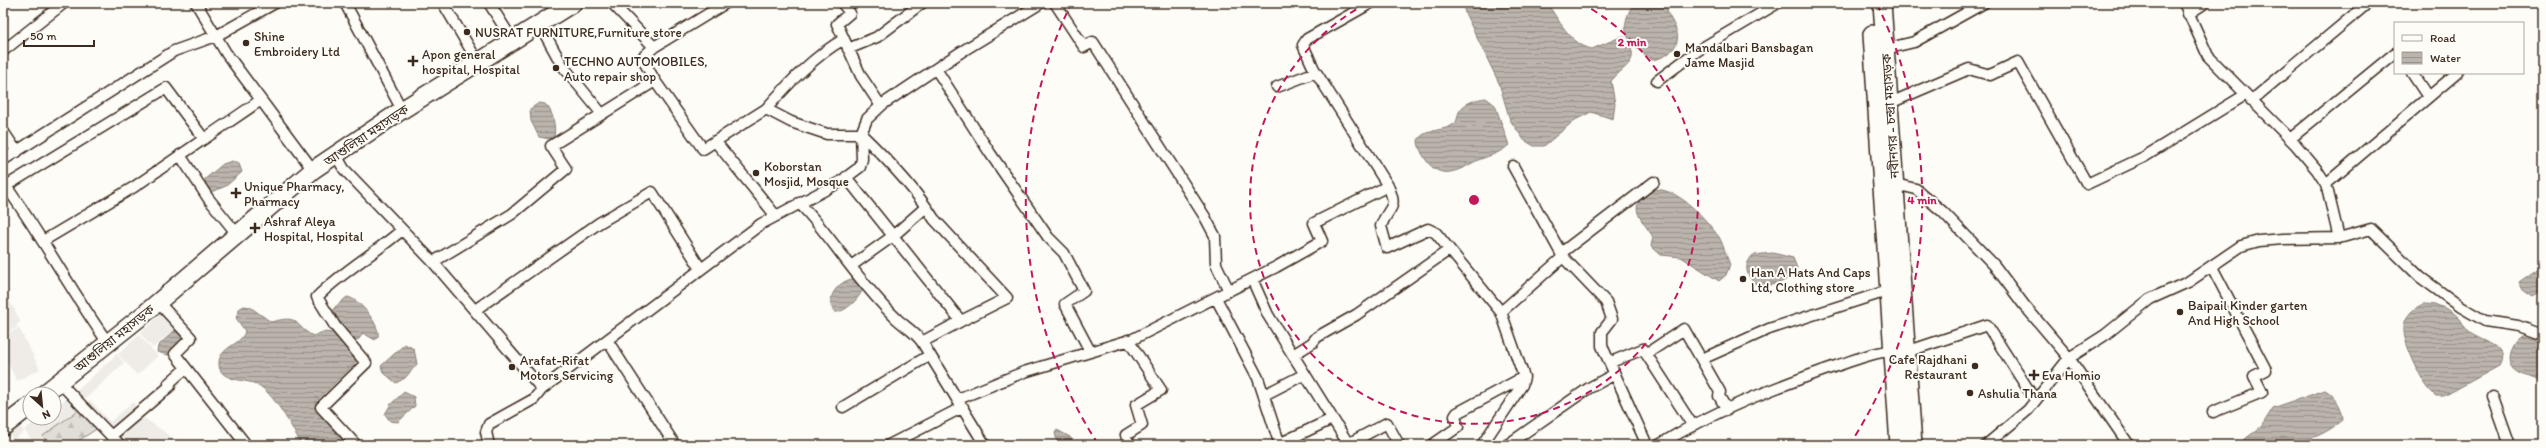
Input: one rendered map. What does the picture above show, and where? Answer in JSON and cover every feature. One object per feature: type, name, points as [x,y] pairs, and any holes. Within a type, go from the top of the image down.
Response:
[{"type":"highway","name":"আশুলিয়া মহাসড়ক","points":[[54,386],[158,302],[313,170],[402,110],[540,25],[572,3]]},
{"type":"highway","name":"নবীনগর - চন্দ্রা মহাসড়ক","points":[[1870,3],[1890,290],[1913,445]]},
{"type":"highway","name":"নবীনগর - চন্দ্রা মহাসড়ক","points":[[1882,3],[1895,184],[1900,351],[1899,445]]},
{"type":"highway","points":[[3,427],[22,412]]},
{"type":"street","points":[[3,51],[64,3]]},
{"type":"street","points":[[196,3],[216,36],[313,170]]},
{"type":"street","points":[[3,160],[174,51],[216,36],[275,3]]},
{"type":"street","points":[[345,3],[402,110]]},
{"type":"street","points":[[443,3],[478,62]]},
{"type":"street","points":[[489,3],[513,41]]},
{"type":"street","points":[[612,3],[654,47]]},
{"type":"street","points":[[726,3],[654,47],[642,58],[655,81],[703,149],[766,109],[792,79],[819,54],[844,39]]},
{"type":"street","points":[[842,3],[850,13],[837,24],[861,76],[881,106]]},
{"type":"street","points":[[848,49],[877,37],[922,3]]},
{"type":"street","points":[[489,445],[486,432],[489,424],[534,399],[542,389],[701,269],[776,216],[846,177],[860,167],[862,159],[862,134],[867,119],[881,106],[936,69],[1041,3]]},
{"type":"street","points":[[1055,3],[1084,47],[1093,42],[1205,217],[1215,236],[1216,264],[1229,291]]},
{"type":"street","points":[[1370,3],[1307,39],[1303,45],[1316,72],[1388,186],[1394,199],[1394,206],[1382,226],[1387,248],[1428,229],[1436,234],[1501,312],[1524,377],[1522,385],[1482,445]]},
{"type":"street","points":[[1657,81],[1697,51],[1778,3]]},
{"type":"street","points":[[1885,49],[1914,42],[1984,3]]},
{"type":"street","points":[[2184,3],[2208,56],[2290,139],[2326,184],[2339,238]]},
{"type":"street","points":[[2188,14],[2206,3]]},
{"type":"street","points":[[1890,103],[1969,69],[1990,75],[2018,62],[2087,184],[2144,157],[2248,98],[2368,3]]},
{"type":"street","points":[[540,25],[562,65],[602,114]]},
{"type":"street","points":[[2290,139],[2394,54]]},
{"type":"street","points":[[936,69],[994,160],[1048,237],[1064,253],[1084,291],[1065,304],[1090,350]]},
{"type":"street","points":[[1277,87],[1316,72]]},
{"type":"street","points":[[2413,74],[2428,97]]},
{"type":"street","points":[[2326,184],[2456,74]]},
{"type":"street","points":[[433,262],[512,214],[566,169],[551,146],[655,81]]},
{"type":"street","points":[[108,343],[5,184],[166,88],[204,139]]},
{"type":"street","points":[[43,241],[180,155],[261,100]]},
{"type":"street","points":[[766,109],[791,122],[827,134],[862,134],[885,157],[934,219],[1006,298],[922,342]]},
{"type":"street","points":[[3,131],[17,152]]},
{"type":"street","points":[[715,142],[776,216]]},
{"type":"street","points":[[180,155],[208,198],[237,234]]},
{"type":"street","points":[[336,155],[344,169],[433,262],[542,389]]},
{"type":"street","points":[[1513,166],[1562,255],[1606,302],[1610,310],[1612,319],[1604,327],[1602,346],[1611,362],[1647,445]]},
{"type":"street","points":[[846,177],[961,321]]},
{"type":"street","points":[[1501,312],[1562,255],[1654,182]]},
{"type":"street","points":[[1895,184],[1916,188],[1943,212],[1994,265],[2024,305],[2069,358],[2129,445]]},
{"type":"street","points":[[889,445],[992,383],[1090,350],[1128,340],[1216,298],[1322,241],[1314,223],[1388,186]]},
{"type":"street","points":[[475,310],[599,224],[652,192],[701,269]]},
{"type":"street","points":[[799,203],[818,222],[851,266],[895,317],[906,327],[915,331],[985,445]]},
{"type":"street","points":[[851,266],[893,236],[926,207]]},
{"type":"street","points":[[1986,445],[2028,410],[2069,358],[2105,335],[2150,299],[2188,282],[2241,246],[2259,241],[2339,238],[2371,229],[2420,277],[2460,307],[2485,321],[2518,326],[2543,335]]},
{"type":"street","points":[[356,445],[321,407],[366,363],[334,326],[317,298],[336,279],[378,251],[402,230]]},
{"type":"street","points":[[1293,355],[1312,343],[1317,337],[1356,315],[1449,250]]},
{"type":"street","points":[[2212,267],[2266,370],[2254,376],[2262,392],[2213,412]]},
{"type":"street","points":[[1252,279],[1268,315],[1348,445],[1387,423],[1399,445]]},
{"type":"street","points":[[1702,359],[1769,329],[1890,290]]},
{"type":"street","points":[[1216,298],[1258,378],[1279,445],[1332,419]]},
{"type":"street","points":[[158,302],[191,338],[176,354],[244,442],[240,445]]},
{"type":"street","points":[[1659,445],[1676,441],[1693,426],[1748,400],[1821,372],[1884,351],[1900,351],[1987,325],[2035,400]]},
{"type":"street","points":[[1646,354],[1684,329],[1702,359],[1727,410]]},
{"type":"street","points":[[607,340],[675,445]]},
{"type":"street","points":[[1128,340],[1161,390],[1136,405],[1142,425],[1126,435],[1129,445]]},
{"type":"street","points":[[1611,362],[1643,349],[1693,426]]},
{"type":"street","points":[[844,407],[930,355]]},
{"type":"street","points":[[111,436],[170,386],[169,383],[186,368]]},
{"type":"street","points":[[1264,395],[1305,374]]},
{"type":"street","points":[[1508,445],[1589,388],[1615,374]]},
{"type":"street","points":[[1432,445],[1458,427],[1455,416],[1457,413],[1524,377]]},
{"type":"street","points":[[59,382],[120,445]]},
{"type":"street","points":[[2493,397],[2510,445]]},
{"type":"shaded area","points":[[6,294],[21,322],[17,324],[18,327],[3,335],[3,295]]},
{"type":"shaded area","points":[[164,311],[178,326],[153,348],[140,334]]},
{"type":"shaded area","points":[[19,328],[40,369],[17,381],[3,353],[3,336]]},
{"type":"shaded area","points":[[139,335],[158,356],[137,375],[118,354]]},
{"type":"shaded area","points":[[117,354],[124,363],[81,403],[73,394]]},
{"type":"shaded area","points":[[70,396],[81,411],[62,425],[62,402]]},
{"type":"shaded area","points":[[90,400],[110,422],[133,402],[138,408],[111,433],[85,404]]},
{"type":"shaded area","points":[[141,416],[183,445],[130,445],[118,436]]},
{"type":"shaded area","points":[[20,426],[24,432],[13,440],[9,434]]},
{"type":"shaded area","points":[[29,426],[60,426],[35,444],[24,430]]},
{"type":"green space","points":[[80,409],[98,428],[72,445],[50,445],[43,436],[57,426],[62,426],[62,422]]},
{"type":"water","points":[[1463,3],[1547,3],[1571,37],[1584,47],[1592,49],[1623,36],[1629,44],[1632,51],[1632,56],[1627,65],[1611,81],[1615,104],[1613,119],[1591,112],[1575,120],[1544,146],[1534,146],[1524,140],[1510,120],[1499,83],[1465,13]]},
{"type":"water","points":[[1634,3],[1669,3],[1667,12],[1678,38],[1674,48],[1661,58],[1652,60],[1643,54],[1636,48],[1627,35],[1626,21]]},
{"type":"water","points":[[1486,98],[1495,105],[1509,145],[1496,153],[1455,171],[1443,172],[1431,166],[1422,153],[1419,145],[1418,140],[1421,136],[1454,124],[1457,120],[1459,112],[1464,106],[1475,100]]},
{"type":"water","points":[[539,103],[545,104],[552,114],[555,133],[554,137],[550,139],[539,137],[531,121],[530,109]]},
{"type":"water","points":[[232,161],[239,164],[242,172],[226,186],[211,192],[206,186],[205,179],[223,164]]},
{"type":"water","points":[[1653,189],[1663,190],[1682,199],[1699,213],[1719,237],[1730,265],[1726,275],[1719,281],[1681,257],[1661,255],[1651,246],[1653,237],[1640,217],[1637,207],[1639,201],[1644,195]]},
{"type":"water","points":[[1773,253],[1793,258],[1797,268],[1789,278],[1779,283],[1767,285],[1755,284],[1749,277],[1747,270],[1750,259],[1753,255]]},
{"type":"water","points":[[2543,265],[2543,291],[2533,297],[2523,290],[2519,282]]},
{"type":"water","points":[[853,279],[858,281],[863,288],[862,292],[848,307],[839,312],[835,312],[831,302],[834,291],[843,283]]},
{"type":"water","points":[[347,297],[363,307],[373,320],[378,332],[378,337],[375,340],[363,333],[359,339],[355,340],[347,335],[340,327],[335,318],[334,308]]},
{"type":"water","points":[[2423,304],[2448,309],[2456,315],[2469,332],[2497,349],[2501,354],[2502,359],[2499,366],[2444,396],[2436,396],[2426,385],[2421,376],[2407,345],[2404,330],[2405,322],[2408,316]]},
{"type":"water","points":[[244,306],[250,307],[271,322],[288,319],[292,320],[313,336],[323,332],[335,333],[356,357],[355,363],[315,402],[319,413],[347,445],[302,445],[282,411],[269,394],[256,384],[233,379],[223,374],[220,369],[220,358],[226,350],[240,340],[245,331],[236,318],[239,309]]},
{"type":"water","points":[[174,331],[180,331],[185,337],[168,355],[157,352],[158,346]]},
{"type":"water","points":[[2522,336],[2543,341],[2543,384],[2540,381],[2517,372],[2510,364],[2509,358],[2514,343]]},
{"type":"water","points":[[405,344],[414,349],[417,364],[405,378],[396,383],[383,372],[381,366]]},
{"type":"water","points":[[2325,390],[2335,399],[2343,416],[2343,420],[2330,429],[2318,436],[2293,443],[2237,445],[2261,427],[2273,408]]},
{"type":"water","points":[[404,392],[414,397],[415,406],[398,422],[390,421],[385,414],[391,404]]},
{"type":"water","points":[[1057,430],[1070,437],[1074,445],[1058,445],[1055,433]]},
{"type":"place","name":"NUSRAT FURNITURE,Furniture store","points":[[467,32]]},
{"type":"place","name":"Shine Embroidery Ltd","points":[[246,43]]},
{"type":"place","name":"Mandalbari Bansbagan Jame Masjid","points":[[1677,54]]},
{"type":"place","name":"Apon general hospital, Hospital","points":[[413,61]]},
{"type":"place","name":"TECHNO AUTOMOBILES, Auto repair shop","points":[[556,68]]},
{"type":"place","name":"Koborstan Mosjid, Mosque","points":[[756,173]]},
{"type":"place","name":"Unique Pharmacy, Pharmacy","points":[[236,193]]},
{"type":"place","name":"Ashraf Aleya Hospital, Hospital","points":[[255,228]]},
{"type":"place","name":"Han A Hats And Caps Ltd, Clothing store","points":[[1743,279]]},
{"type":"place","name":"Baipail Kinder garten And High School","points":[[2180,312]]},
{"type":"place","name":"Cafe Rajdhani Restaurant","points":[[1975,366]]},
{"type":"place","name":"Arafat-Rifat Motors Servicing","points":[[512,367]]},
{"type":"place","name":"Eva Homio","points":[[2034,375]]},
{"type":"place","name":"Ashulia Thana","points":[[1970,393]]}]
